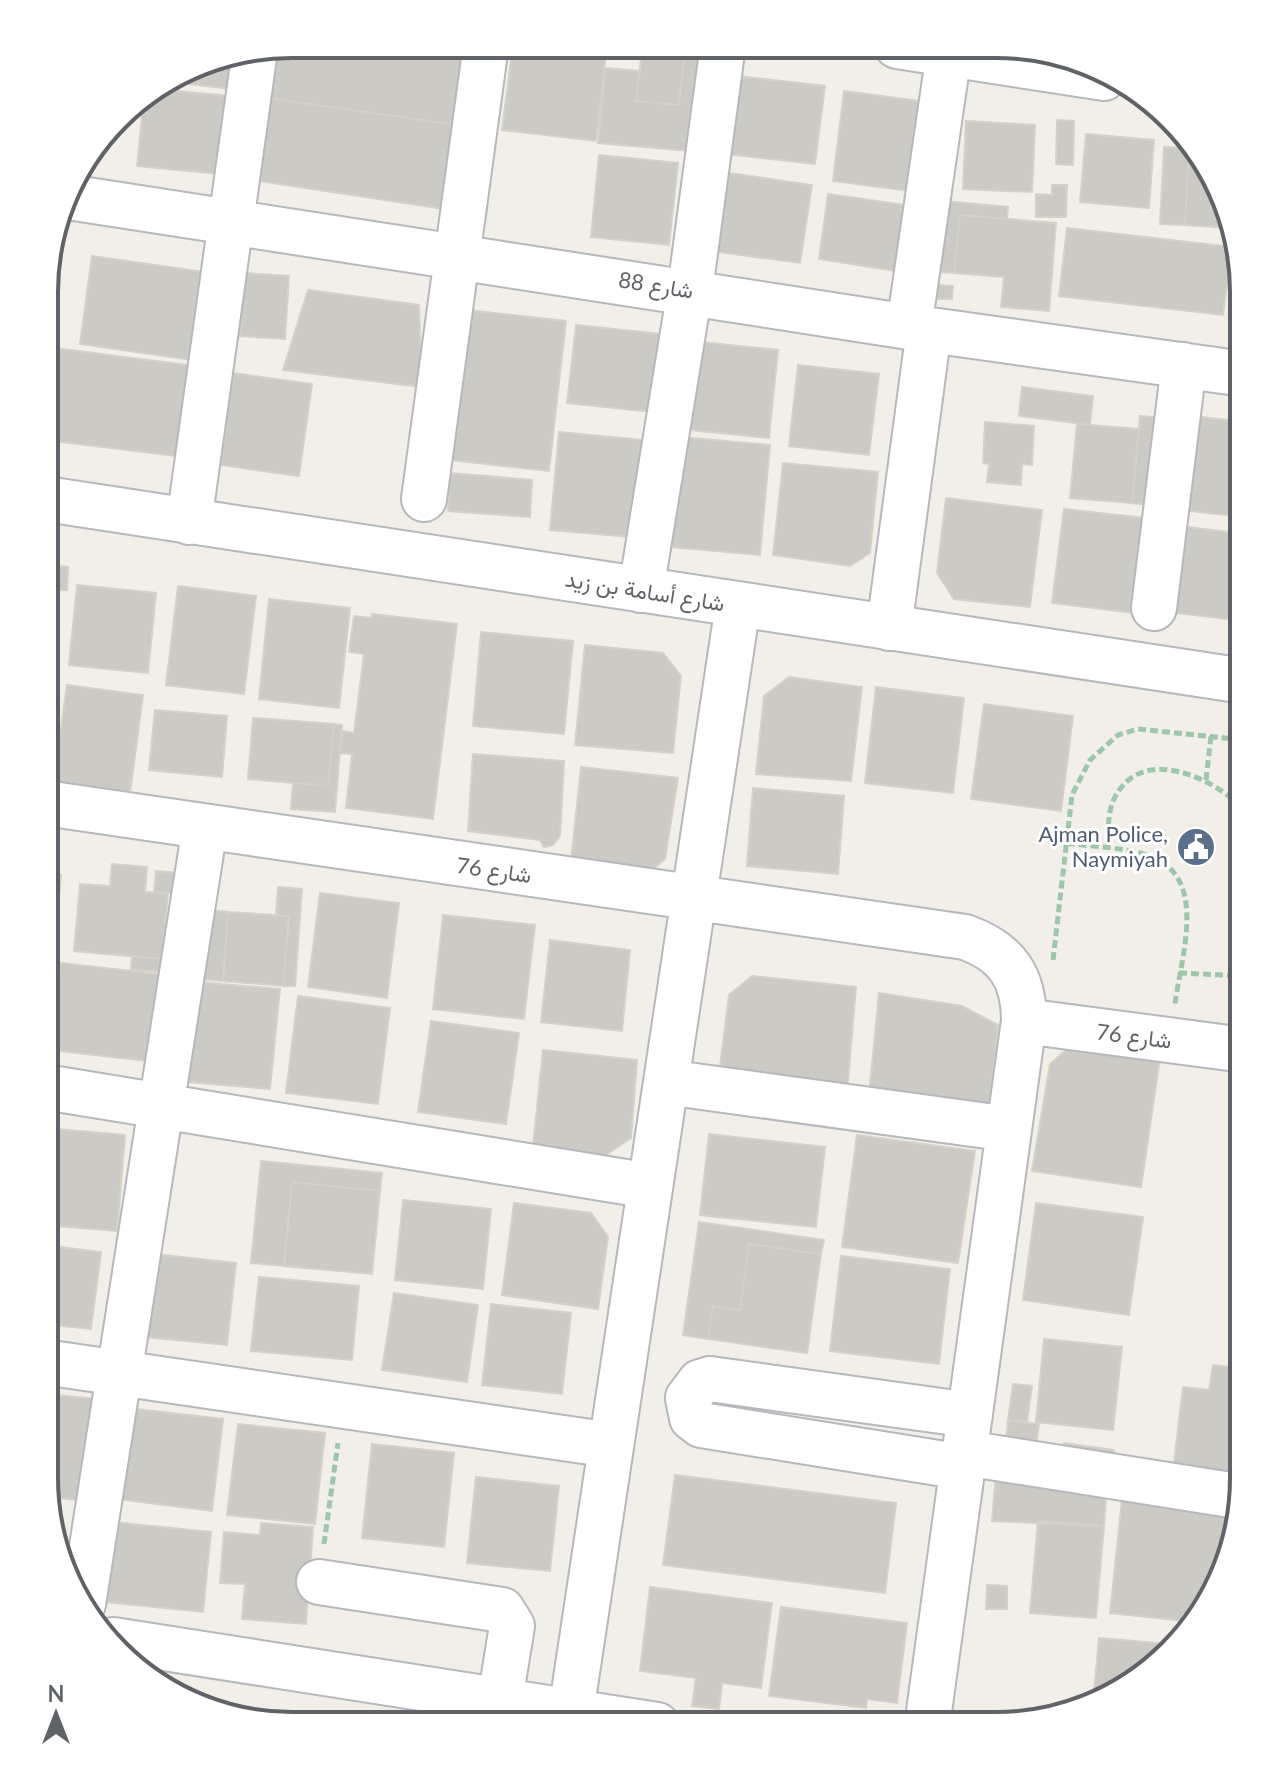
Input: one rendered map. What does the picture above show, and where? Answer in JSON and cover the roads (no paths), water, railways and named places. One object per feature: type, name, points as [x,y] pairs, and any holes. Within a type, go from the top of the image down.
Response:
[{"type":"street","points":[[424,499],[484,58]]},
{"type":"street","points":[[641,590],[690,290],[721,58]]},
{"type":"street","points":[[889,628],[948,58]]},
{"type":"street","points":[[980,58],[1079,74]]},
{"type":"street","points":[[189,522],[253,62]]},
{"type":"street","name":"شارع 88","points":[[78,198],[690,290],[919,329],[1230,372]]},
{"type":"street","points":[[1154,608],[1184,365]]},
{"type":"street","name":"شارع أسامة بن زيد","points":[[58,501],[1230,679]]},
{"type":"street","points":[[137,1652],[167,1667],[500,1700],[571,1712],[738,605]]},
{"type":"street","name":"شارع 76","points":[[58,805],[943,937],[990,973],[1024,1021],[1229,1048]]},
{"type":"street","points":[[86,1587],[205,827]]},
{"type":"street","points":[[929,1712],[1024,1021]]},
{"type":"street","points":[[666,1082],[1009,1129]]},
{"type":"street","points":[[58,1089],[650,1186]]},
{"type":"street","points":[[58,1364],[611,1445]]},
{"type":"street","points":[[966,1445],[701,1425],[692,1418],[688,1398],[700,1382],[710,1379],[966,1445],[1229,1494]]},
{"type":"street","points":[[319,1582],[502,1610],[512,1626],[500,1700]]},
{"type":"place","name":"Ajman Police, Naymiyah","points":[[1196,847]]}]
